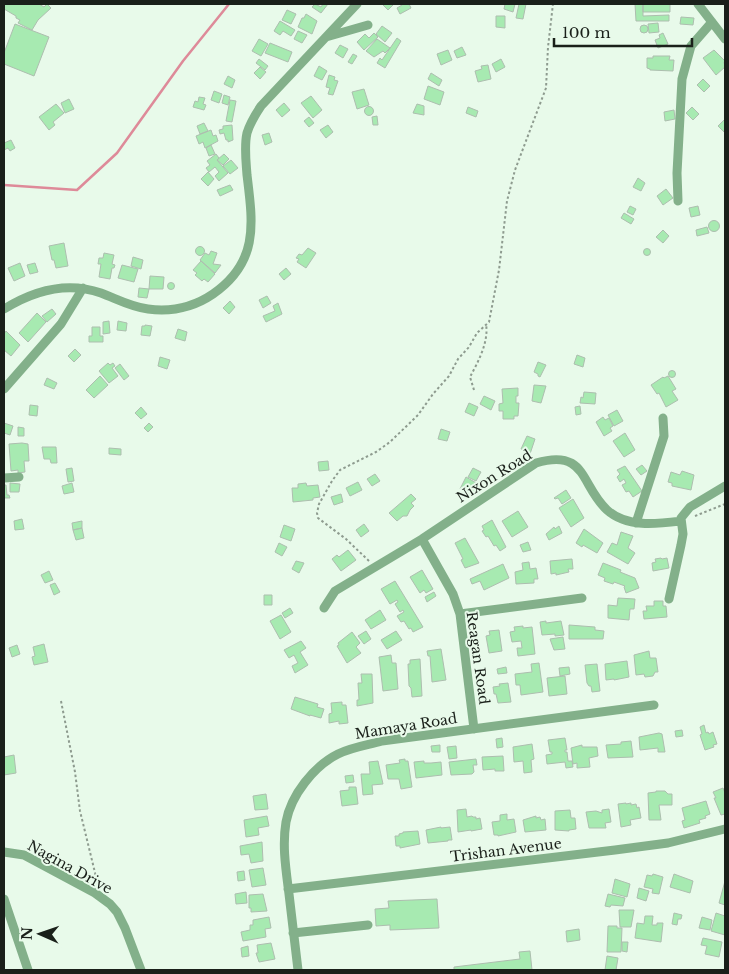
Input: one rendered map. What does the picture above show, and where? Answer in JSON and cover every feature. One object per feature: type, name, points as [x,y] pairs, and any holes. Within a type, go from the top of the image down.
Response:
[{"type":"street","points":[[4,309],[19,300],[44,291],[83,288],[136,307],[153,310],[172,310],[188,307],[206,300],[220,290],[241,267],[252,232],[245,156],[247,135],[252,120],[261,106],[357,4]]},
{"type":"street","points":[[698,4],[725,39]]},
{"type":"street","points":[[678,201],[677,173],[682,79],[691,46],[712,22]]},
{"type":"street","points":[[326,37],[368,25]]},
{"type":"street","points":[[4,389],[61,324],[83,288]]},
{"type":"street","points":[[636,523],[664,436],[663,418]]},
{"type":"street","name":"Nixon Road","points":[[324,608],[335,592],[422,539],[536,463],[549,459],[562,459],[579,468],[607,510],[619,518],[650,525],[681,521]]},
{"type":"street","points":[[4,478],[19,477]]},
{"type":"street","points":[[668,599],[683,534],[681,518],[690,507],[725,486]]},
{"type":"street","name":"Reagan Road","points":[[422,539],[453,594],[460,614],[474,729]]},
{"type":"street","points":[[460,614],[582,598]]},
{"type":"street","name":"Mamaya Road","points":[[298,970],[285,864],[284,836],[287,820],[302,788],[333,757],[354,748],[382,741],[654,705]]},
{"type":"street","name":"Trishan Avenue","points":[[288,889],[641,847],[668,843],[725,829]]},
{"type":"street","name":"Nagina Drive","points":[[4,852],[24,855],[110,904],[118,912],[141,970]]},
{"type":"street","points":[[4,899],[28,970]]},
{"type":"street","points":[[293,933],[368,925]]},
{"type":"path","points":[[374,567],[346,539],[318,518],[316,513],[319,504],[340,470],[376,452],[390,442],[418,415],[449,376],[458,359],[469,347],[477,333],[489,322],[514,170],[546,88],[553,4]]},
{"type":"path","points":[[474,390],[470,377],[478,364],[479,356],[485,344],[486,324]]},
{"type":"path","points":[[681,521],[725,504]]},
{"type":"path","points":[[61,701],[82,819],[101,898]]},
{"type":"building","points":[[4,4],[39,4],[44,7],[47,4],[51,8],[38,20],[32,30],[18,23],[20,20],[4,9]]},
{"type":"building","points":[[315,4],[321,7],[323,4],[328,4],[321,13],[312,7]]},
{"type":"building","points":[[382,4],[394,4],[388,10]]},
{"type":"building","points":[[401,4],[409,4],[411,8],[400,14],[397,8]]},
{"type":"building","points":[[505,4],[515,4],[513,12],[504,9]]},
{"type":"building","points":[[519,4],[526,4],[523,19],[516,18]]},
{"type":"building","points":[[635,4],[643,4],[643,16],[669,15],[669,21],[636,21]]},
{"type":"building","points":[[643,4],[670,4],[670,12],[643,12]]},
{"type":"building","points":[[287,10],[296,14],[291,24],[282,20]]},
{"type":"building","points":[[306,14],[317,21],[312,34],[298,27]]},
{"type":"building","points":[[496,16],[505,16],[505,28],[496,27]]},
{"type":"building","points":[[681,17],[694,18],[693,25],[680,24]]},
{"type":"building","points":[[280,21],[295,30],[291,36],[283,31],[280,35],[274,31]]},
{"type":"building","points":[[658,23],[659,32],[649,33],[648,24]]},
{"type":"building","points":[[15,24],[49,37],[34,76],[4,64],[4,53]]},
{"type":"building","points":[[644,25],[648,29],[644,33],[640,29]]},
{"type":"building","points":[[382,26],[392,33],[385,42],[376,34]]},
{"type":"building","points":[[298,31],[307,35],[302,43],[294,39]]},
{"type":"building","points":[[374,33],[378,37],[364,50],[357,42],[365,34],[369,38]]},
{"type":"building","points":[[663,33],[668,44],[658,48],[655,40],[660,38],[659,35]]},
{"type":"building","points":[[397,38],[401,41],[385,68],[377,63],[380,58],[382,60]]},
{"type":"building","points":[[259,39],[268,44],[261,56],[252,51]]},
{"type":"building","points":[[377,39],[390,48],[385,53],[383,51],[374,57],[366,51]]},
{"type":"building","points":[[270,43],[292,52],[288,62],[265,53]]},
{"type":"building","points":[[340,45],[348,49],[343,58],[335,53]]},
{"type":"building","points":[[462,47],[466,55],[457,58],[454,51]]},
{"type":"building","points":[[448,50],[452,60],[441,65],[437,54]]},
{"type":"building","points":[[714,50],[725,61],[725,67],[716,75],[703,58]]},
{"type":"building","points":[[353,54],[357,56],[352,64],[348,62]]},
{"type":"building","points":[[653,56],[670,56],[669,60],[674,60],[673,71],[650,70],[647,68],[647,58],[653,58]]},
{"type":"building","points":[[259,59],[268,66],[265,70],[256,63]]},
{"type":"building","points":[[501,59],[505,67],[496,72],[492,64]]},
{"type":"building","points":[[488,65],[491,79],[478,82],[475,71],[482,69],[481,66]]},
{"type":"building","points":[[319,66],[327,71],[322,80],[314,76]]},
{"type":"building","points":[[260,67],[266,72],[260,79],[254,73]]},
{"type":"building","points":[[431,73],[442,80],[439,86],[428,79]]},
{"type":"building","points":[[329,75],[335,77],[334,80],[338,81],[333,95],[328,94],[330,88],[326,87]]},
{"type":"building","points":[[228,76],[235,80],[232,88],[224,84]]},
{"type":"building","points":[[703,79],[710,86],[704,92],[697,85]]},
{"type":"building","points":[[428,86],[444,92],[440,105],[424,99]]},
{"type":"building","points":[[364,89],[369,105],[357,109],[352,92]]},
{"type":"building","points":[[214,91],[222,94],[219,103],[211,100]]},
{"type":"building","points":[[224,95],[230,97],[228,105],[222,103]]},
{"type":"building","points":[[311,96],[322,110],[313,118],[301,103]]},
{"type":"building","points":[[199,97],[205,98],[203,104],[206,105],[204,110],[193,107],[195,101],[198,102]]},
{"type":"building","points":[[69,99],[74,109],[65,113],[61,103]]},
{"type":"building","points":[[230,100],[236,101],[232,122],[226,121]]},
{"type":"building","points":[[284,103],[290,110],[282,117],[276,110]]},
{"type":"building","points":[[56,104],[64,113],[53,122],[55,125],[49,130],[39,117]]},
{"type":"building","points":[[417,104],[424,106],[424,115],[413,113]]},
{"type":"building","points":[[369,106],[374,111],[369,116],[364,111]]},
{"type":"building","points":[[468,107],[478,111],[476,117],[466,113]]},
{"type":"building","points":[[692,107],[699,114],[693,120],[686,113]]},
{"type":"building","points":[[674,110],[675,119],[665,121],[664,112]]},
{"type":"building","points":[[377,116],[378,125],[373,125],[372,117]]},
{"type":"building","points":[[309,117],[314,123],[309,127],[304,121]]},
{"type":"building","points":[[725,121],[725,133],[718,126]]},
{"type":"building","points":[[204,123],[208,131],[200,134],[197,126]]},
{"type":"building","points":[[232,125],[233,140],[228,142],[224,133],[220,134],[219,130],[223,129],[223,126]]},
{"type":"building","points":[[328,125],[333,132],[326,138],[320,130]]},
{"type":"building","points":[[211,130],[213,136],[216,135],[218,141],[205,148],[203,142],[199,144],[196,136]]},
{"type":"building","points":[[269,133],[272,142],[265,145],[262,135]]},
{"type":"building","points":[[11,140],[15,148],[10,151],[8,148],[4,150],[4,143]]},
{"type":"building","points":[[211,145],[215,154],[209,156],[206,148]]},
{"type":"building","points":[[216,154],[219,158],[217,160],[228,173],[219,181],[215,176],[219,172],[215,167],[209,172],[206,168],[210,165],[207,161]]},
{"type":"building","points":[[224,154],[229,159],[223,165],[217,160]]},
{"type":"building","points":[[231,160],[238,168],[230,174],[223,166]]},
{"type":"building","points":[[208,172],[214,179],[208,186],[201,179]]},
{"type":"building","points":[[638,178],[645,183],[641,191],[633,187]]},
{"type":"building","points":[[230,185],[233,190],[220,196],[217,190]]},
{"type":"building","points":[[666,189],[673,198],[663,205],[657,196]]},
{"type":"building","points":[[630,206],[636,209],[633,215],[627,212]]},
{"type":"building","points":[[698,206],[700,215],[691,217],[689,208]]},
{"type":"building","points":[[624,213],[634,219],[631,224],[621,218]]},
{"type":"building","points":[[714,220],[720,226],[714,232],[708,226]]},
{"type":"building","points":[[707,227],[709,233],[697,236],[696,230]]},
{"type":"building","points":[[663,230],[669,236],[663,243],[656,237]]},
{"type":"building","points":[[64,243],[68,266],[56,268],[49,246]]},
{"type":"building","points":[[200,246],[205,251],[200,256],[195,251]]},
{"type":"building","points":[[308,248],[316,253],[306,268],[297,262],[299,259],[296,258],[299,254],[302,255]]},
{"type":"building","points":[[647,248],[651,252],[647,256],[643,252]]},
{"type":"building","points":[[211,251],[217,253],[213,264],[221,265],[215,273],[200,260],[205,253],[209,255]]},
{"type":"building","points":[[104,253],[114,255],[112,264],[115,265],[112,268],[110,279],[99,277],[101,264],[98,264],[99,258],[103,258]]},
{"type":"building","points":[[133,257],[143,260],[141,269],[131,266]]},
{"type":"building","points":[[201,261],[215,274],[208,282],[204,279],[202,281],[195,275],[197,273],[193,270]]},
{"type":"building","points":[[20,263],[25,276],[14,281],[8,268]]},
{"type":"building","points":[[35,263],[38,272],[30,274],[27,265]]},
{"type":"building","points":[[122,265],[138,269],[134,282],[118,278]]},
{"type":"building","points":[[286,268],[291,274],[284,280],[279,274]]},
{"type":"building","points":[[150,276],[164,277],[163,289],[149,289]]},
{"type":"building","points":[[171,282],[175,286],[171,290],[167,286]]},
{"type":"building","points":[[139,288],[149,289],[147,298],[138,297]]},
{"type":"building","points":[[267,296],[271,303],[263,308],[259,300]]},
{"type":"building","points":[[230,301],[235,307],[229,314],[223,308]]},
{"type":"building","points":[[278,303],[282,314],[266,322],[263,316],[275,311],[273,306]]},
{"type":"building","points":[[52,309],[56,314],[47,322],[42,316]]},
{"type":"building","points":[[37,313],[46,322],[28,342],[19,333]]},
{"type":"building","points":[[109,321],[110,333],[103,334],[103,322]]},
{"type":"building","points":[[118,321],[127,323],[126,331],[117,330]]},
{"type":"building","points":[[142,326],[152,326],[150,336],[141,335]]},
{"type":"building","points":[[92,327],[100,327],[100,336],[103,336],[103,342],[89,342],[89,336],[92,336]]},
{"type":"building","points":[[178,329],[187,332],[185,341],[175,338]]},
{"type":"building","points":[[6,331],[20,345],[11,356],[4,350],[4,334]]},
{"type":"building","points":[[75,349],[81,355],[74,362],[68,356]]},
{"type":"building","points":[[577,355],[585,358],[583,367],[574,364]]},
{"type":"building","points":[[160,357],[170,360],[167,369],[158,366]]},
{"type":"building","points":[[538,362],[546,365],[540,377],[534,372]]},
{"type":"building","points":[[108,363],[110,365],[113,363],[115,366],[112,368],[118,376],[109,383],[99,371]]},
{"type":"building","points":[[120,364],[129,376],[124,380],[115,368]]},
{"type":"building","points":[[672,370],[676,374],[672,378],[668,374]]},
{"type":"building","points":[[100,376],[108,385],[94,398],[86,390]]},
{"type":"building","points":[[668,376],[676,389],[672,391],[678,400],[666,407],[659,393],[657,394],[651,385]]},
{"type":"building","points":[[47,378],[57,383],[54,389],[44,385]]},
{"type":"building","points":[[534,385],[546,386],[541,403],[532,401]]},
{"type":"building","points":[[518,388],[516,403],[519,403],[518,416],[514,416],[514,419],[503,419],[503,411],[499,411],[499,404],[503,403],[502,389]]},
{"type":"building","points":[[584,392],[596,393],[595,404],[580,403]]},
{"type":"building","points":[[484,396],[495,401],[491,410],[480,404]]},
{"type":"building","points":[[469,403],[478,407],[474,416],[465,412]]},
{"type":"building","points":[[30,405],[38,406],[37,416],[29,415]]},
{"type":"building","points":[[580,406],[581,414],[576,415],[575,407]]},
{"type":"building","points":[[141,407],[147,414],[141,419],[135,413]]},
{"type":"building","points":[[617,410],[623,421],[614,426],[608,415]]},
{"type":"building","points":[[603,417],[605,420],[609,418],[613,426],[610,428],[612,431],[604,436],[596,422]]},
{"type":"building","points":[[4,423],[13,426],[10,435],[4,433]]},
{"type":"building","points":[[149,423],[153,427],[148,432],[144,428]]},
{"type":"building","points":[[18,427],[24,428],[24,436],[18,436]]},
{"type":"building","points":[[441,429],[450,432],[447,441],[438,439]]},
{"type":"building","points":[[625,433],[635,450],[624,457],[613,441]]},
{"type":"building","points":[[527,436],[535,439],[530,454],[521,449]]},
{"type":"building","points":[[9,444],[28,444],[29,461],[24,461],[25,472],[18,473],[18,470],[11,471]]},
{"type":"building","points":[[42,447],[56,447],[57,463],[51,463],[50,459],[44,459]]},
{"type":"building","points":[[109,448],[121,449],[121,455],[109,454]]},
{"type":"building","points":[[328,461],[329,470],[319,471],[318,462]]},
{"type":"building","points":[[642,465],[647,471],[641,475],[636,469]]},
{"type":"building","points":[[625,466],[642,491],[633,497],[629,491],[626,492],[622,485],[626,483],[624,479],[620,482],[617,477],[620,474],[617,470]]},
{"type":"building","points":[[72,468],[74,481],[68,482],[66,469]]},
{"type":"building","points":[[473,468],[481,472],[476,481],[468,477]]},
{"type":"building","points":[[682,471],[694,475],[691,490],[672,486],[672,483],[668,482],[671,472],[680,475]]},
{"type":"building","points":[[375,474],[380,481],[372,486],[367,479]]},
{"type":"building","points":[[466,477],[478,484],[472,495],[460,489]]},
{"type":"building","points":[[358,482],[362,490],[350,496],[346,488]]},
{"type":"building","points":[[10,483],[20,484],[19,492],[10,492]]},
{"type":"building","points":[[72,483],[74,492],[64,494],[62,486]]},
{"type":"building","points":[[306,483],[307,486],[318,485],[320,497],[313,498],[313,500],[293,502],[292,488],[298,488],[298,484]]},
{"type":"building","points":[[4,485],[6,485],[7,495],[10,498],[4,498]]},
{"type":"building","points":[[566,490],[571,498],[562,504],[558,498],[554,498]]},
{"type":"building","points":[[341,494],[343,502],[334,505],[331,497]]},
{"type":"building","points":[[411,494],[416,499],[411,503],[414,506],[407,516],[403,516],[397,521],[389,513]]},
{"type":"building","points":[[573,499],[584,518],[571,527],[559,508]]},
{"type":"building","points":[[518,511],[528,527],[512,537],[502,521]]},
{"type":"building","points":[[22,519],[24,529],[15,530],[14,521]]},
{"type":"building","points":[[492,520],[506,547],[500,551],[482,531],[484,530],[482,526]]},
{"type":"building","points":[[82,521],[82,528],[73,530],[72,523]]},
{"type":"building","points":[[364,524],[369,531],[361,537],[356,530]]},
{"type":"building","points":[[284,525],[295,529],[291,541],[280,537]]},
{"type":"building","points":[[559,526],[562,533],[549,540],[546,534],[554,527],[555,529]]},
{"type":"building","points":[[82,528],[84,538],[76,540],[73,530]]},
{"type":"building","points":[[584,529],[603,543],[597,553],[576,543]]},
{"type":"building","points":[[621,532],[633,536],[628,548],[635,553],[628,564],[607,552],[612,543],[617,545]]},
{"type":"building","points":[[465,538],[479,563],[465,568],[455,543]]},
{"type":"building","points":[[528,542],[531,550],[523,552],[520,545]]},
{"type":"building","points":[[279,543],[287,547],[282,556],[275,552]]},
{"type":"building","points":[[348,550],[356,560],[341,571],[332,559],[337,555],[339,557]]},
{"type":"building","points":[[667,558],[669,568],[653,571],[652,563],[656,562],[655,559]]},
{"type":"building","points":[[572,559],[573,569],[568,569],[569,572],[556,575],[556,573],[551,574],[550,561]]},
{"type":"building","points":[[296,561],[304,563],[299,573],[292,569]]},
{"type":"building","points":[[529,562],[530,569],[536,568],[538,579],[534,579],[534,583],[516,584],[515,572],[523,570],[522,563]]},
{"type":"building","points":[[603,563],[635,578],[639,588],[626,593],[625,586],[604,581],[605,578],[598,575]]},
{"type":"building","points":[[503,564],[509,578],[484,590],[480,581],[472,584],[470,579]]},
{"type":"building","points":[[422,570],[433,589],[426,593],[424,590],[420,593],[410,577]]},
{"type":"building","points":[[49,571],[53,580],[45,583],[41,575]]},
{"type":"building","points":[[395,581],[423,627],[413,632],[397,616],[404,612],[403,610],[400,612],[395,604],[398,602],[397,600],[390,604],[381,589]]},
{"type":"building","points":[[55,583],[60,592],[54,595],[50,585]]},
{"type":"building","points":[[434,592],[436,596],[427,602],[425,597]]},
{"type":"building","points":[[264,595],[272,595],[272,605],[264,605]]},
{"type":"building","points":[[618,598],[635,599],[634,609],[630,609],[629,620],[608,618],[608,605],[617,606]]},
{"type":"building","points":[[654,601],[663,601],[663,606],[666,606],[667,617],[644,619],[643,611],[647,611],[646,606],[654,606]]},
{"type":"building","points":[[290,608],[293,613],[285,618],[282,613]]},
{"type":"building","points":[[380,610],[386,620],[371,629],[365,620]]},
{"type":"building","points":[[281,615],[291,632],[280,639],[270,621]]},
{"type":"building","points":[[546,621],[546,623],[561,621],[564,635],[542,635],[540,622]]},
{"type":"building","points":[[569,625],[595,627],[595,630],[604,631],[603,639],[569,639]]},
{"type":"building","points":[[523,626],[523,628],[532,627],[535,654],[518,656],[517,648],[522,648],[521,641],[512,642],[510,632],[515,631],[514,627]]},
{"type":"building","points":[[499,630],[502,651],[489,653],[486,636],[490,635],[489,631]]},
{"type":"building","points":[[366,631],[371,639],[364,644],[358,636]]},
{"type":"building","points":[[396,631],[402,640],[387,649],[381,640]]},
{"type":"building","points":[[352,632],[360,643],[356,647],[361,653],[347,663],[337,646],[339,645],[338,643]]},
{"type":"building","points":[[563,637],[565,649],[554,650],[550,639]]},
{"type":"building","points":[[301,641],[306,648],[300,652],[308,665],[295,673],[292,666],[298,663],[294,655],[289,658],[284,650]]},
{"type":"building","points":[[44,644],[48,662],[34,665],[32,657],[35,656],[33,647]]},
{"type":"building","points":[[17,645],[20,654],[12,657],[9,648]]},
{"type":"building","points":[[441,649],[446,680],[432,682],[430,656],[428,656],[427,651]]},
{"type":"building","points":[[649,651],[650,658],[656,658],[658,672],[655,672],[653,676],[636,675],[634,655]]},
{"type":"building","points":[[391,655],[392,663],[396,663],[398,689],[383,691],[379,657]]},
{"type":"building","points":[[420,659],[422,696],[412,697],[409,686],[408,664],[410,664],[410,660]]},
{"type":"building","points":[[627,661],[629,677],[606,680],[605,664]]},
{"type":"building","points":[[539,663],[543,692],[521,695],[520,685],[516,685],[515,674],[532,672],[531,664]]},
{"type":"building","points":[[597,664],[600,691],[592,692],[591,686],[587,683],[585,665]]},
{"type":"building","points":[[506,667],[507,673],[498,674],[497,669]]},
{"type":"building","points":[[569,667],[570,674],[560,676],[559,668]]},
{"type":"building","points":[[361,674],[372,674],[373,703],[357,706],[357,700],[359,700],[358,683],[362,683]]},
{"type":"building","points":[[565,676],[567,694],[549,696],[547,678]]},
{"type":"building","points":[[508,683],[511,702],[498,703],[493,687]]},
{"type":"building","points":[[295,697],[318,704],[317,707],[324,709],[321,718],[291,709]]},
{"type":"building","points":[[342,702],[342,705],[346,705],[348,723],[339,724],[339,721],[329,723],[329,714],[332,713],[331,703]]},
{"type":"building","points":[[704,725],[706,733],[713,732],[717,744],[705,750],[700,735],[702,734],[700,727]]},
{"type":"building","points":[[682,730],[683,736],[676,737],[675,731]]},
{"type":"building","points":[[662,734],[665,752],[658,752],[658,748],[640,750],[639,737]]},
{"type":"building","points":[[502,738],[503,747],[497,748],[496,739]]},
{"type":"building","points":[[565,738],[567,750],[565,752],[567,752],[568,761],[572,761],[573,767],[566,768],[565,762],[547,764],[546,755],[552,754],[548,740]]},
{"type":"building","points":[[631,741],[633,757],[608,758],[606,745]]},
{"type":"building","points":[[532,744],[534,759],[531,760],[532,772],[524,773],[523,761],[514,762],[513,747]]},
{"type":"building","points":[[440,745],[440,752],[432,752],[431,746]]},
{"type":"building","points":[[582,745],[582,747],[597,747],[598,756],[589,758],[590,767],[577,768],[577,763],[573,764],[571,748]]},
{"type":"building","points":[[456,746],[457,758],[449,759],[447,747]]},
{"type":"building","points":[[14,755],[16,773],[4,775],[4,757]]},
{"type":"building","points":[[503,756],[504,771],[495,771],[495,769],[483,770],[482,757]]},
{"type":"building","points":[[405,759],[405,761],[408,761],[412,787],[401,789],[399,779],[388,779],[386,765],[400,763],[399,760]]},
{"type":"building","points":[[476,759],[477,765],[473,765],[474,772],[472,774],[451,775],[449,762]]},
{"type":"building","points":[[378,761],[383,784],[372,785],[373,794],[363,795],[361,774],[370,774],[369,762]]},
{"type":"building","points":[[424,761],[424,763],[441,762],[442,775],[416,778],[414,762]]},
{"type":"building","points":[[353,775],[354,782],[346,783],[345,776]]},
{"type":"building","points":[[349,787],[356,787],[358,804],[342,806],[340,791],[349,790]]},
{"type":"building","points":[[723,788],[725,793],[725,814],[721,815],[713,792]]},
{"type":"building","points":[[665,791],[668,794],[672,794],[672,805],[659,805],[661,820],[649,820],[648,793]]},
{"type":"building","points":[[266,794],[268,809],[255,810],[253,796]]},
{"type":"building","points":[[706,801],[710,814],[705,816],[706,818],[699,820],[700,823],[684,828],[682,821],[685,820],[682,808]]},
{"type":"building","points":[[618,804],[636,804],[637,808],[639,807],[641,818],[630,820],[631,825],[621,827]]},
{"type":"building","points":[[466,809],[467,817],[480,818],[482,829],[458,832],[457,810]]},
{"type":"building","points":[[609,809],[611,822],[605,823],[606,828],[589,828],[586,812],[596,811],[602,813],[602,810]]},
{"type":"building","points":[[570,810],[571,818],[575,818],[576,829],[569,831],[555,830],[555,811]]},
{"type":"building","points":[[507,814],[507,820],[514,819],[516,832],[498,836],[494,835],[492,822],[500,821],[500,815]]},
{"type":"building","points":[[267,816],[269,826],[258,828],[259,835],[246,837],[244,820]]},
{"type":"building","points":[[536,816],[536,818],[540,817],[541,820],[545,819],[546,830],[525,832],[523,820]]},
{"type":"building","points":[[450,827],[452,840],[428,843],[426,830]]},
{"type":"building","points":[[418,831],[420,844],[400,848],[400,846],[396,846],[395,836],[399,836],[403,832]]},
{"type":"building","points":[[262,842],[263,861],[251,863],[249,854],[241,855],[240,846]]},
{"type":"building","points":[[263,868],[266,885],[252,887],[249,870]]},
{"type":"building","points":[[244,871],[245,880],[238,881],[237,872]]},
{"type":"building","points":[[653,874],[663,877],[659,894],[652,893],[653,889],[644,887],[647,875],[652,876]]},
{"type":"building","points":[[674,874],[693,881],[690,893],[670,887]]},
{"type":"building","points":[[615,879],[630,884],[627,897],[612,893]]},
{"type":"building","points":[[725,881],[725,905],[719,903]]},
{"type":"building","points":[[639,888],[649,891],[646,901],[637,898]]},
{"type":"building","points":[[246,892],[247,903],[236,904],[235,894]]},
{"type":"building","points":[[263,894],[267,911],[251,912],[251,908],[249,908],[249,895]]},
{"type":"building","points":[[608,894],[625,898],[623,906],[605,906]]},
{"type":"building","points":[[437,899],[439,928],[390,930],[390,925],[376,926],[375,909],[389,908],[388,901]]},
{"type":"building","points":[[619,910],[634,910],[631,927],[620,927]]},
{"type":"building","points":[[674,913],[682,915],[681,919],[678,919],[677,925],[672,924]]},
{"type":"building","points":[[716,913],[725,916],[725,935],[711,931]]},
{"type":"building","points":[[645,916],[653,916],[652,925],[663,923],[661,942],[635,938],[637,923],[644,924]]},
{"type":"building","points":[[269,917],[271,928],[265,929],[266,937],[243,941],[241,932],[250,930],[253,920]]},
{"type":"building","points":[[702,917],[712,920],[710,930],[699,928]]},
{"type":"building","points":[[608,926],[622,928],[621,952],[607,952]]},
{"type":"building","points":[[579,929],[580,940],[567,942],[566,931]]},
{"type":"building","points":[[703,938],[722,942],[719,957],[705,954],[707,946],[701,945]]},
{"type":"building","points":[[622,942],[628,942],[627,952],[622,951]]},
{"type":"building","points":[[271,943],[275,959],[259,962],[256,953],[258,953],[257,945]]},
{"type":"building","points":[[248,946],[249,956],[242,957],[241,948]]},
{"type":"building","points":[[530,951],[532,970],[454,970],[454,967],[520,959],[519,952]]},
{"type":"building","points":[[607,956],[618,958],[616,970],[605,970]]},
{"type":"waterway","points":[[4,185],[77,190],[117,153],[183,61],[229,4]]}]
